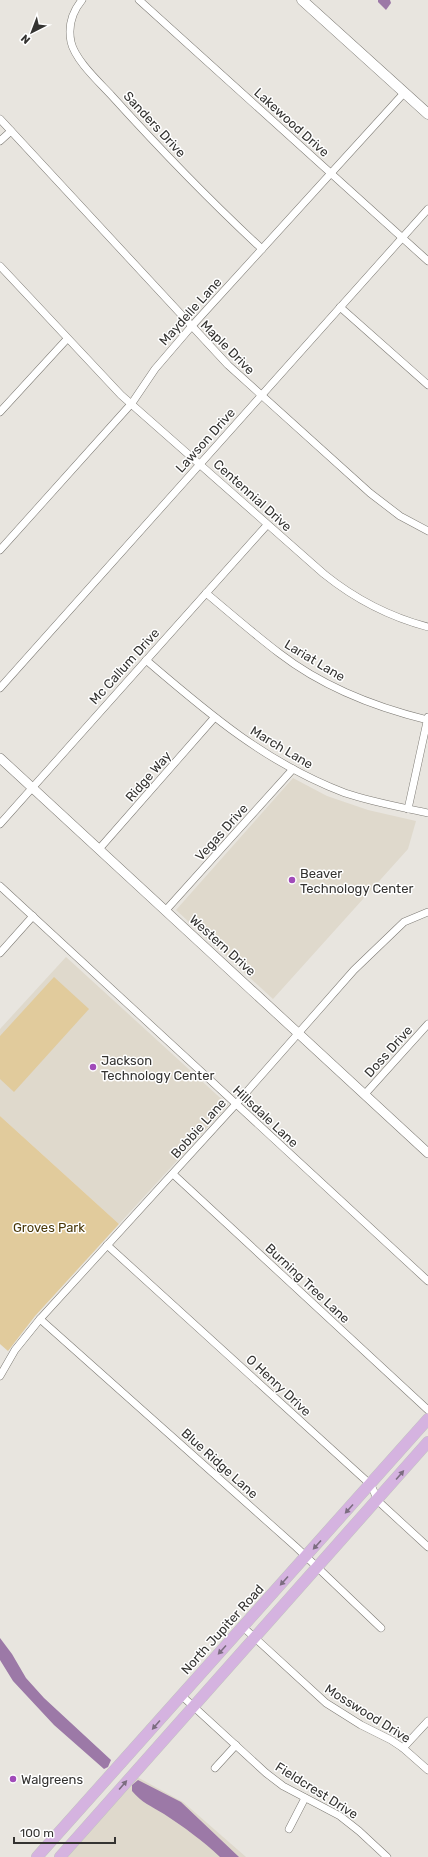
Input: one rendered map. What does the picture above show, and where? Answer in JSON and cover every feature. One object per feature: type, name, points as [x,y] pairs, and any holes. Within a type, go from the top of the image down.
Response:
[{"type":"main road","points":[[302,0],[428,114]]},
{"type":"main road","name":"North Jupiter Road","points":[[37,1857],[88,1802],[428,1419]]},
{"type":"main road","points":[[60,1857],[254,1637],[378,1501],[428,1442]]},
{"type":"main road","points":[[88,1802],[97,1815]]},
{"type":"street","name":"Sanders Drive","points":[[82,0],[72,16],[70,27],[71,43],[80,58],[119,104],[219,209],[262,249]]},
{"type":"street","name":"Lakewood Drive","points":[[139,0],[428,261]]},
{"type":"street","name":"Maydelle Lane","points":[[0,550],[132,403],[155,368],[191,327],[404,93]]},
{"type":"street","name":"Maple Drive","points":[[0,119],[228,366],[370,493],[400,516],[428,532]]},
{"type":"street","points":[[0,141],[11,131]]},
{"type":"street","name":"Lawson Drive","points":[[0,688],[428,209]]},
{"type":"street","name":"Centennial Drive","points":[[0,266],[104,379],[324,574],[350,593],[385,613],[428,627]]},
{"type":"street","points":[[340,307],[428,385]]},
{"type":"street","points":[[0,412],[68,339]]},
{"type":"street","name":"Mc Callum Drive","points":[[0,824],[267,525]]},
{"type":"street","name":"Lariat Lane","points":[[206,593],[280,654],[318,679],[370,703],[428,719]]},
{"type":"street","name":"March Lane","points":[[146,660],[214,718],[260,750],[293,770],[346,793],[428,813]]},
{"type":"street","name":"Ridge Way","points":[[100,848],[214,718]]},
{"type":"street","points":[[408,809],[428,719]]},
{"type":"street","name":"Western Drive","points":[[0,758],[100,848],[428,1153]]},
{"type":"street","name":"Vegas Drive","points":[[166,910],[293,770]]},
{"type":"street","name":"Hillsdale Lane","points":[[0,886],[428,1281]]},
{"type":"street","name":"Bobbie Lane","points":[[0,1376],[14,1350],[40,1319],[236,1104],[354,970],[404,922],[428,912]]},
{"type":"street","points":[[0,952],[33,916]]},
{"type":"street","name":"Doss Drive","points":[[365,1094],[428,1024]]},
{"type":"street","name":"Burning Tree Lane","points":[[173,1174],[428,1410]]},
{"type":"street","name":"O Henry Drive","points":[[107,1245],[370,1485],[378,1501],[428,1547]]},
{"type":"street","name":"Blue Ridge Lane","points":[[40,1319],[306,1557],[381,1628]]},
{"type":"street","name":"Mosswood Drive","points":[[243,1627],[326,1703],[403,1748],[428,1770]]},
{"type":"street","name":"Fieldcrest Drive","points":[[182,1696],[283,1786],[340,1816],[359,1830],[387,1857]]},
{"type":"street","points":[[403,1748],[428,1721]]},
{"type":"street","points":[[215,1768],[236,1745]]},
{"type":"street","points":[[289,1829],[305,1798]]},
{"type":"shaded area","points":[[378,0],[390,0],[391,3],[386,10],[378,2]]},
{"type":"shaded area","name":"Beaver Technology Center","points":[[293,778],[327,796],[368,810],[416,821],[408,849],[273,999],[176,910]]},
{"type":"shaded area","name":"Jackson Technology Center","points":[[66,957],[228,1105],[119,1224],[0,1116],[0,1029]]},
{"type":"shaded area","points":[[0,1638],[12,1654],[26,1678],[44,1698],[111,1760],[108,1767],[104,1769],[54,1725],[13,1681],[0,1660]]},
{"type":"shaded area","points":[[137,1777],[183,1802],[246,1857],[68,1857]]},
{"type":"shaded area","points":[[138,1780],[181,1802],[239,1857],[220,1857],[186,1829],[143,1801],[132,1791],[132,1785]]},
{"type":"green space","points":[[54,977],[89,1009],[14,1092],[0,1079],[0,1036]]},
{"type":"green space","name":"Groves Park","points":[[0,1116],[119,1224],[35,1316],[8,1351],[0,1344]]},
{"type":"place","name":"Beaver Technology Center","points":[[292,880]]},
{"type":"place","name":"Jackson Technology Center","points":[[93,1067]]},
{"type":"place","name":"Walgreens","points":[[13,1779]]}]
